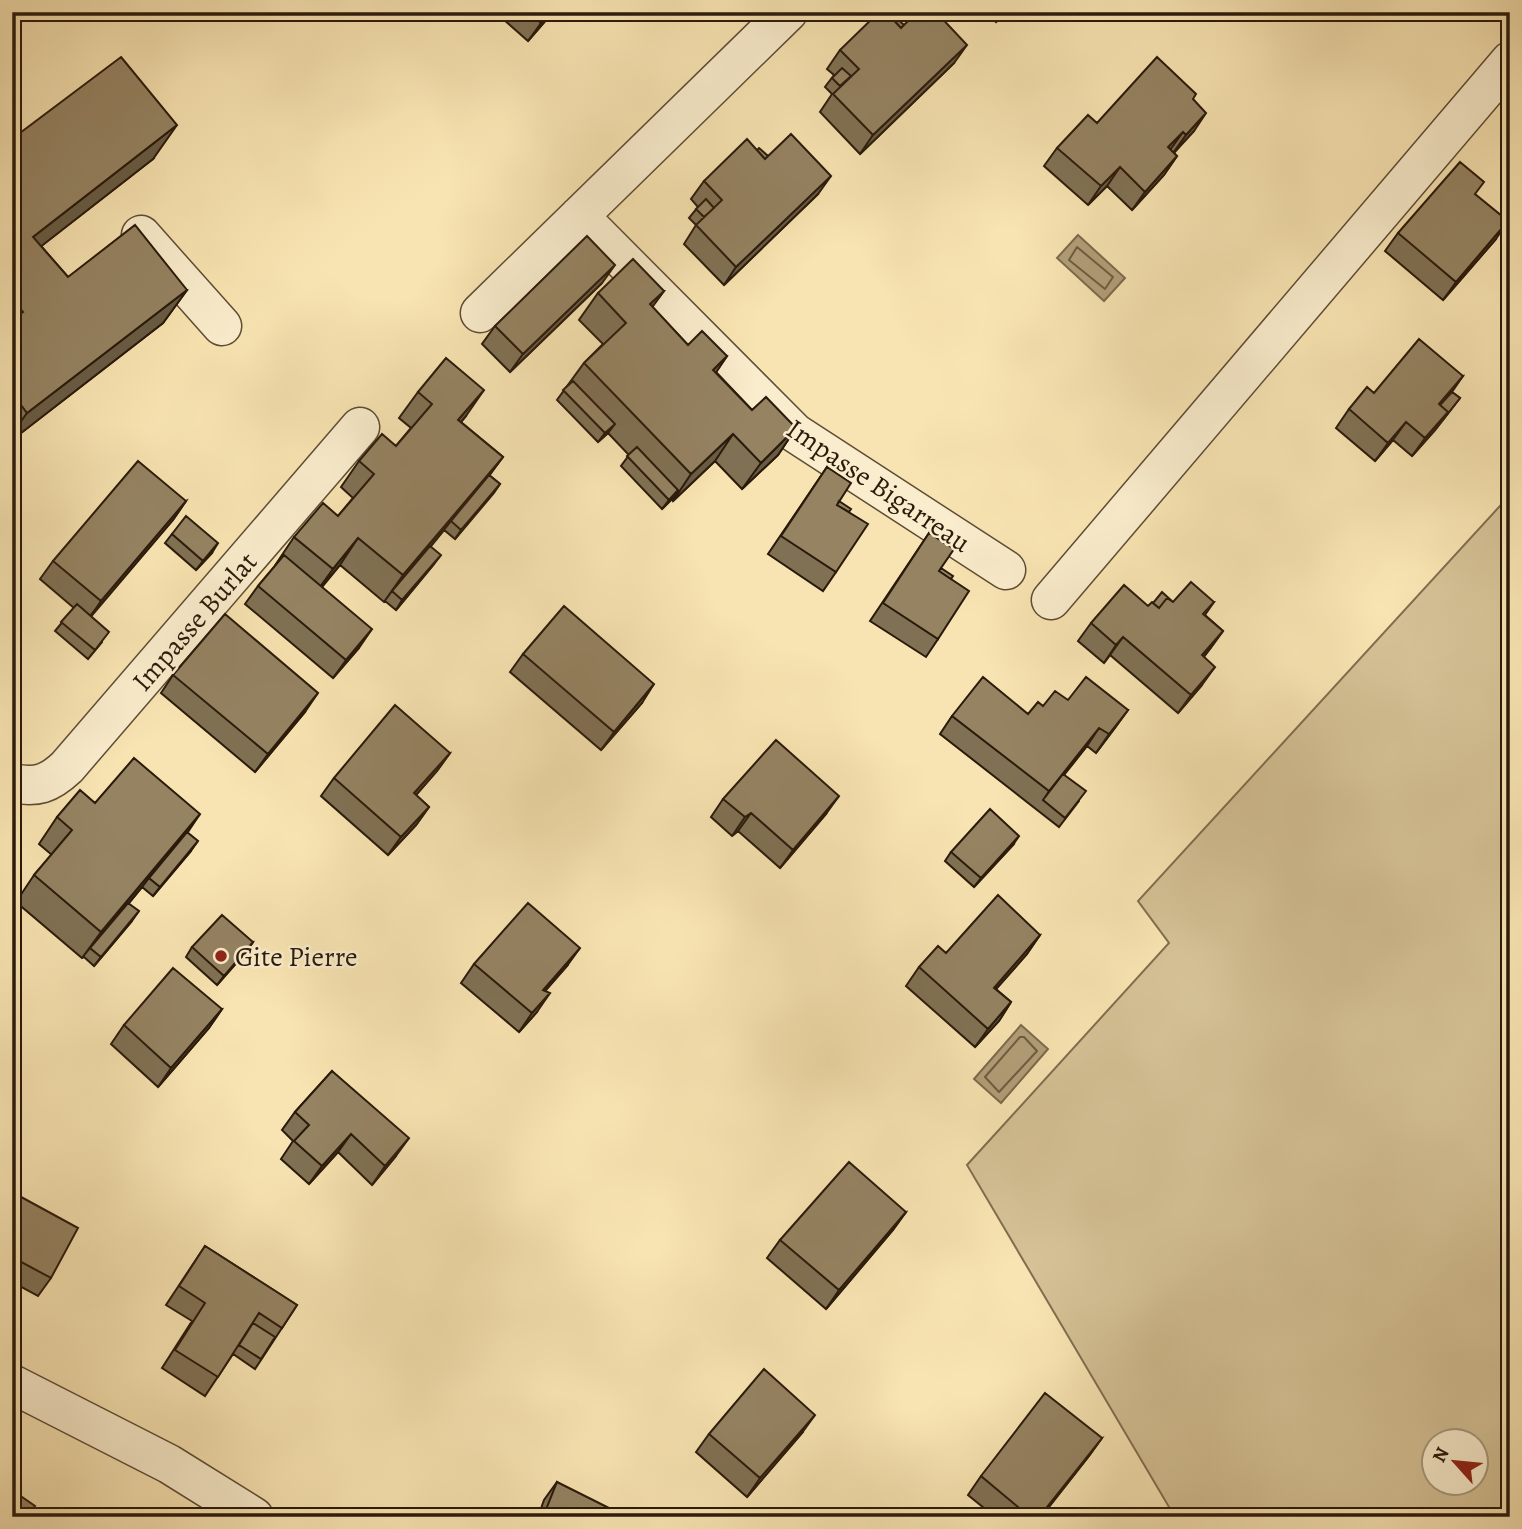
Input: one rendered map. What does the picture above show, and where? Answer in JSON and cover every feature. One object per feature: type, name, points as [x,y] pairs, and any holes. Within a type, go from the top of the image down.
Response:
[{"type":"street","points":[[480,313],[788,12]]},
{"type":"street","points":[[1051,600],[1510,61]]},
{"type":"street","name":"Impasse Bigarreau","points":[[579,216],[795,433],[1006,570]]},
{"type":"street","points":[[141,235],[222,326]]},
{"type":"street","name":"Impasse Burlat","points":[[12,783],[31,787],[50,783],[67,767],[360,427]]},
{"type":"street","points":[[12,1384],[169,1464],[254,1517]]},
{"type":"shaded area","points":[[1510,495],[1510,1517],[1167,1517],[1172,1512],[967,1165],[1169,943],[1138,901]]},
{"type":"water","points":[[1078,235],[1125,278],[1104,301],[1057,258]]},
{"type":"water","points":[[1021,1025],[1048,1049],[1001,1103],[974,1079]]},
{"type":"building","points":[[529,12],[550,12],[541,23]]},
{"type":"building","points":[[879,12],[886,12],[901,28],[917,12],[936,12],[967,45],[873,135],[833,94],[859,69],[840,50]]},
{"type":"building","points":[[895,17],[904,25],[901,28],[893,19]]},
{"type":"building","points":[[121,57],[177,125],[33,237],[68,277],[135,225],[187,290],[27,413],[12,393],[12,320],[23,312],[12,298],[12,139]]},
{"type":"building","points":[[1157,57],[1196,94],[1193,99],[1206,113],[1186,135],[1183,132],[1168,147],[1177,156],[1145,192],[1120,167],[1101,186],[1057,148],[1088,115],[1097,123]]},
{"type":"building","points":[[842,68],[851,76],[840,86],[832,78]]},
{"type":"building","points":[[791,134],[831,176],[736,267],[696,225],[722,200],[704,181],[747,139],[765,159]]},
{"type":"building","points":[[759,148],[768,156],[765,159],[757,150]]},
{"type":"building","points":[[1460,162],[1484,182],[1475,194],[1508,221],[1456,282],[1398,233]]},
{"type":"building","points":[[706,199],[714,208],[704,217],[696,209]]},
{"type":"building","points":[[587,236],[615,265],[523,354],[495,326]]},
{"type":"building","points":[[633,259],[664,291],[650,304],[688,345],[702,331],[727,356],[713,370],[752,410],[766,397],[796,428],[761,463],[733,434],[691,474],[584,363],[626,323],[598,293]]},
{"type":"building","points":[[1419,339],[1463,376],[1439,404],[1448,412],[1425,438],[1406,422],[1388,443],[1349,409],[1367,387],[1374,393]]},
{"type":"building","points":[[446,358],[484,390],[458,420],[503,457],[403,575],[358,538],[333,569],[294,537],[323,503],[338,516],[374,474],[359,461],[382,434],[396,446],[432,404],[418,392]]},
{"type":"building","points":[[573,381],[615,424],[605,433],[563,390]]},
{"type":"building","points":[[1452,392],[1460,398],[1442,421],[1448,412],[1440,405]]},
{"type":"building","points":[[637,447],[678,490],[669,500],[627,456]]},
{"type":"building","points":[[138,461],[186,501],[101,601],[53,561]]},
{"type":"building","points":[[827,467],[851,483],[837,505],[868,524],[836,572],[781,536]]},
{"type":"building","points":[[489,475],[500,484],[461,530],[451,521]]},
{"type":"building","points":[[839,501],[851,509],[849,512],[837,505]]},
{"type":"building","points":[[186,516],[218,543],[203,561],[172,534]]},
{"type":"building","points":[[929,533],[954,549],[939,571],[969,591],[938,639],[883,603]]},
{"type":"building","points":[[430,546],[441,555],[402,600],[392,591]]},
{"type":"building","points":[[284,555],[372,629],[346,660],[258,586]]},
{"type":"building","points":[[941,568],[953,576],[951,579],[939,571]]},
{"type":"building","points":[[1191,582],[1214,602],[1203,614],[1223,631],[1202,655],[1215,667],[1191,695],[1123,637],[1116,645],[1091,623],[1124,585],[1148,606],[1152,602],[1159,608],[1167,598],[1173,602]]},
{"type":"building","points":[[1162,592],[1173,602],[1167,598],[1159,608],[1153,603]]},
{"type":"building","points":[[77,604],[109,632],[95,650],[61,622]]},
{"type":"building","points":[[564,606],[654,684],[614,732],[523,654]]},
{"type":"building","points":[[225,614],[318,693],[268,754],[173,675]]},
{"type":"building","points":[[983,677],[1028,714],[1038,702],[1043,706],[1055,691],[1068,700],[1086,677],[1128,710],[1109,734],[1099,728],[1049,791],[952,716]]},
{"type":"building","points":[[395,705],[450,753],[414,793],[429,807],[401,837],[334,778]]},
{"type":"building","points":[[776,740],[839,796],[793,850],[751,813],[745,817],[723,799]]},
{"type":"building","points":[[134,758],[200,814],[101,932],[34,875],[72,830],[57,817],[80,790],[95,803]]},
{"type":"building","points":[[1063,774],[1086,791],[1065,818],[1043,800]]},
{"type":"building","points":[[990,809],[1019,836],[981,878],[951,852]]},
{"type":"building","points":[[187,832],[198,841],[160,887],[149,878]]},
{"type":"building","points":[[998,895],[1040,935],[994,988],[1011,1002],[988,1029],[919,967],[938,946],[946,953]]},
{"type":"building","points":[[128,903],[139,911],[101,957],[90,948]]},
{"type":"building","points":[[528,903],[580,948],[543,990],[550,993],[532,1013],[474,964]]},
{"type":"building","points":[[222,915],[253,942],[224,976],[192,947]]},
{"type":"building","points":[[173,968],[222,1009],[171,1068],[124,1025]]},
{"type":"building","points":[[332,1071],[409,1138],[385,1166],[351,1134],[322,1166],[294,1141],[309,1125],[295,1112]]},
{"type":"building","points":[[849,1162],[906,1212],[839,1290],[780,1240]]},
{"type":"building","points":[[12,1192],[78,1228],[51,1278],[12,1257],[18,1246],[12,1243]]},
{"type":"building","points":[[205,1246],[297,1305],[282,1328],[259,1313],[218,1377],[175,1350],[205,1303],[179,1286]]},
{"type":"building","points":[[253,1323],[275,1337],[261,1359],[239,1345]]},
{"type":"building","points":[[764,1369],[815,1415],[760,1478],[709,1434]]},
{"type":"building","points":[[1045,1393],[1102,1438],[1039,1517],[1030,1517],[981,1476]]},
{"type":"building","points":[[557,1482],[609,1508],[604,1517],[543,1517]]},
{"type":"building","points":[[12,1490],[35,1506],[27,1517],[12,1517]]},
{"type":"place","name":"Gite Pierre","points":[[221,956]]}]
